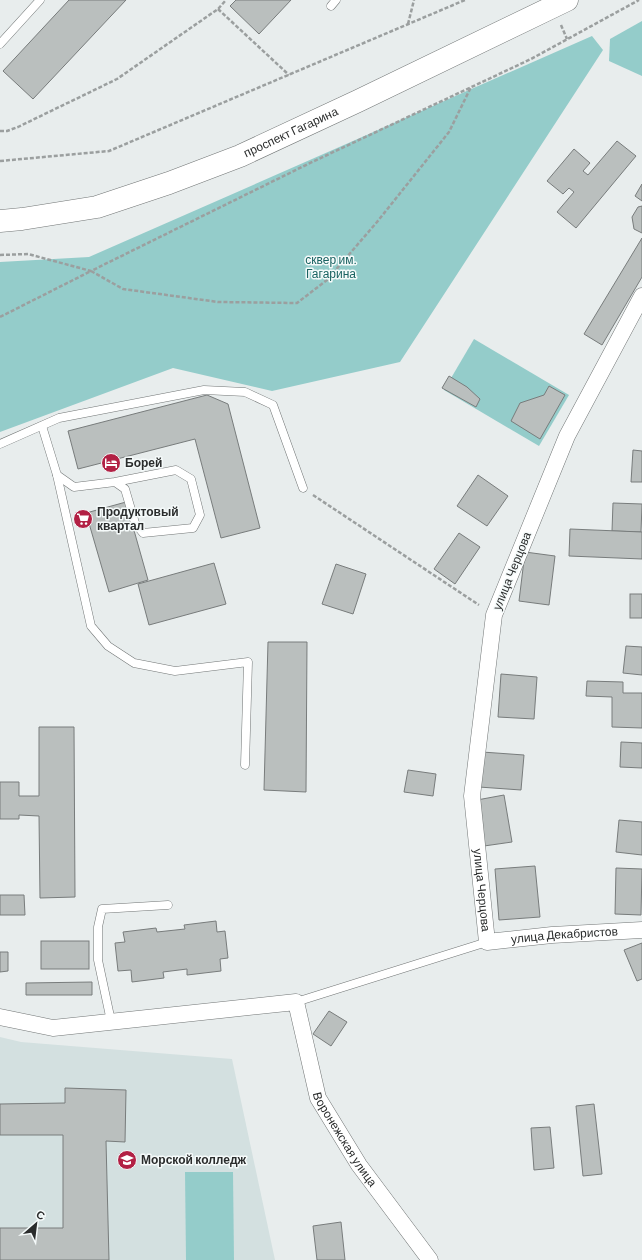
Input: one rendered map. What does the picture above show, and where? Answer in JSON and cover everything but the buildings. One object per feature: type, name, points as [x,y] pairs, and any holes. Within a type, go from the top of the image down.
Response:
[{"type":"main road","name":"проспект Гагарина","points":[[0,220],[22,219],[97,207],[169,184],[240,156],[567,0]]},
{"type":"street","name":"улица Черцова","points":[[487,942],[472,796],[494,615],[567,436],[642,296]]},
{"type":"street","name":"улица Декабристов","points":[[487,942],[552,935],[642,930]]},
{"type":"street","points":[[0,1017],[53,1028],[296,1002]]},
{"type":"street","name":"Воронежская улица","points":[[296,1002],[318,1098],[359,1165],[430,1260]]},
{"type":"lane","points":[[0,44],[40,0]]},
{"type":"lane","points":[[0,444],[60,418],[204,390],[245,392],[273,405],[302,488]]},
{"type":"lane","points":[[42,426],[57,475],[91,626],[108,646],[134,663],[174,670],[248,662],[245,765]]},
{"type":"lane","points":[[57,475],[74,487],[115,482],[176,470],[191,479],[200,515],[193,528],[143,532],[135,523],[125,489],[115,482]]},
{"type":"lane","points":[[111,1021],[98,960],[98,927],[102,909],[168,905]]},
{"type":"lane","points":[[296,1002],[487,942]]},
{"type":"path","points":[[0,131],[7,131],[18,127],[117,79],[218,9],[226,0]]},
{"type":"path","points":[[408,24],[414,0]]},
{"type":"path","points":[[0,161],[108,151],[465,0]]},
{"type":"path","points":[[0,317],[315,161],[531,59],[639,0]]},
{"type":"path","points":[[218,9],[289,75]]},
{"type":"path","points":[[0,255],[28,254],[91,271],[123,289],[218,302],[297,303],[327,280],[377,222],[449,132],[471,87]]},
{"type":"path","points":[[302,488],[494,615]]},
{"type":"shaded area","name":"Морской колледж","points":[[0,1037],[21,1042],[232,1059],[275,1260],[0,1260]]},
{"type":"green space","points":[[642,21],[642,76],[609,61],[610,39]]},
{"type":"green space","name":"сквер им. Гагарина","points":[[592,36],[603,50],[400,362],[272,391],[173,368],[0,432],[0,262],[89,257]]},
{"type":"green space","points":[[474,339],[569,395],[539,446],[444,390]]},
{"type":"green space","points":[[185,1172],[233,1172],[234,1260],[186,1260]]},
{"type":"place","name":"Борей","points":[[111,463]]},
{"type":"place","name":"Продуктовый квартал","points":[[83,519]]},
{"type":"place","name":"Морской колледж","points":[[127,1160]]}]
